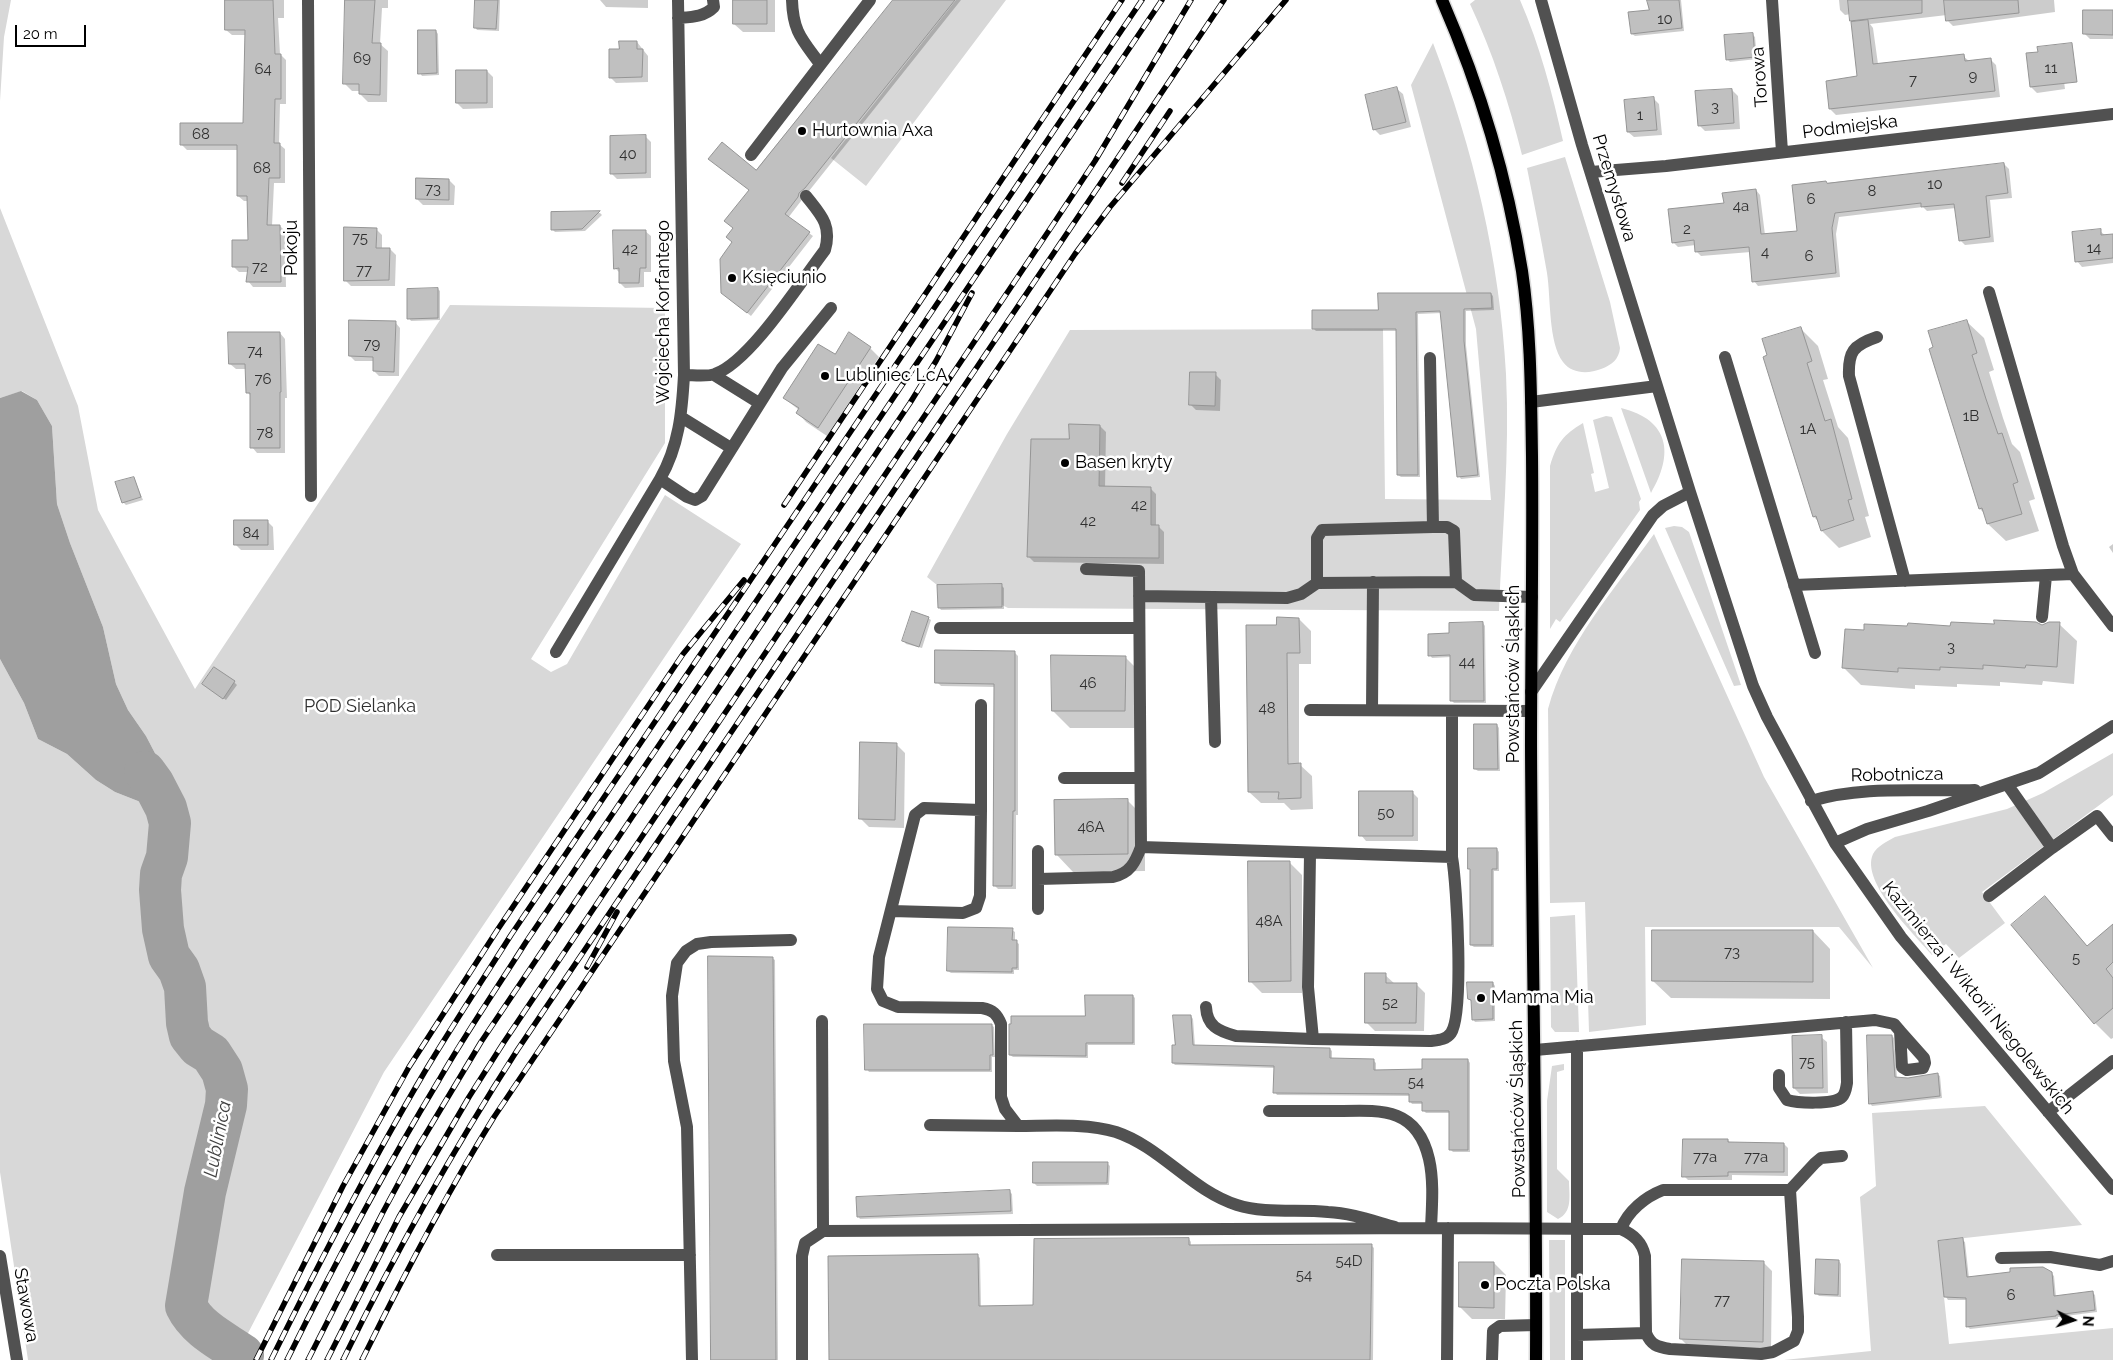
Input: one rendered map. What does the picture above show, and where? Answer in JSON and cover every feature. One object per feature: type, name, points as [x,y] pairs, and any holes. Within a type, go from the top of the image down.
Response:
[{"type":"main road","name":"Powstańców Śląskich","points":[[1442,0],[1475,82],[1494,142],[1510,204],[1522,271],[1527,316],[1531,402],[1531,711],[1537,1229],[1536,1360]]},
{"type":"street","name":"Pokoju","points":[[308,0],[311,496]]},
{"type":"street","name":"Wojciecha Korfantego","points":[[556,652],[660,479],[674,449],[681,417],[684,375],[678,0]]},
{"type":"street","points":[[678,18],[700,16],[708,13],[714,7],[714,0]]},
{"type":"street","points":[[792,0],[792,18],[796,31],[820,64]]},
{"type":"street","points":[[751,155],[870,0]]},
{"type":"street","name":"Przemysłowa","points":[[1541,0],[1656,386]]},
{"type":"street","name":"Torowa","points":[[1772,0],[1782,152]]},
{"type":"street","name":"Podmiejska","points":[[1591,172],[2113,114]]},
{"type":"street","points":[[684,375],[714,375],[728,367],[751,348],[825,250],[828,239],[826,225],[806,196]]},
{"type":"street","points":[[1989,292],[2063,546],[2073,574],[2113,626]]},
{"type":"street","points":[[660,479],[687,497],[695,500],[702,496],[782,368],[831,308]]},
{"type":"street","points":[[1877,337],[1863,342],[1854,349],[1848,362],[1849,376],[1905,581]]},
{"type":"street","points":[[1725,357],[1815,653]]},
{"type":"street","points":[[1430,358],[1433,527]]},
{"type":"street","points":[[714,375],[759,403]]},
{"type":"street","points":[[1531,402],[1656,386]]},
{"type":"street","name":"Kazimierza i Wiktorii Niegolewskich","points":[[1656,386],[1753,686],[1811,801],[1835,843],[1901,937],[2113,1189]]},
{"type":"street","points":[[681,417],[731,448]]},
{"type":"street","points":[[1531,692],[1653,514],[1690,492]]},
{"type":"street","points":[[1317,583],[1317,538],[1322,530],[1433,527],[1447,527],[1454,531],[1456,582]]},
{"type":"street","points":[[1038,878],[1113,877],[1121,875],[1135,863],[1141,847],[1139,778],[1139,570],[1086,568]]},
{"type":"street","points":[[1794,584],[2073,574]]},
{"type":"street","points":[[2042,617],[2046,576]]},
{"type":"street","points":[[1372,710],[1373,582]]},
{"type":"street","points":[[1139,596],[1293,597],[1317,583],[1456,582],[1474,595],[1532,598]]},
{"type":"street","points":[[1211,597],[1215,742]]},
{"type":"street","points":[[940,628],[1139,628]]},
{"type":"street","points":[[892,911],[963,913],[976,908],[980,896],[981,705]]},
{"type":"street","points":[[1310,710],[1531,711]]},
{"type":"street","points":[[1206,1007],[1206,1017],[1211,1025],[1218,1031],[1236,1036],[1430,1041],[1447,1037],[1452,1032],[1457,1003],[1457,896],[1452,857],[1452,711]]},
{"type":"street","name":"Robotnicza","points":[[1835,843],[1868,829],[2039,773],[2113,726]]},
{"type":"street","points":[[1064,778],[1139,778]]},
{"type":"street","points":[[2007,784],[2052,848]]},
{"type":"street","name":"Robotnicza","points":[[1811,801],[1829,796],[1874,791],[1930,792],[1985,790]]},
{"type":"street","points":[[980,810],[924,808],[915,815],[877,969],[876,990],[879,996],[888,1004],[898,1007],[982,1008],[998,1015],[1001,1024],[1002,1097],[1005,1109],[1018,1126]]},
{"type":"street","points":[[1989,896],[2096,816],[2113,836]]},
{"type":"street","points":[[1141,847],[1310,854],[1452,857]]},
{"type":"street","points":[[1038,851],[1038,909]]},
{"type":"street","points":[[1310,854],[1308,987],[1313,1039]]},
{"type":"street","points":[[692,1360],[687,1127],[674,1061],[672,996],[677,963],[686,951],[697,944],[791,940]]},
{"type":"street","points":[[822,1021],[823,1231]]},
{"type":"street","points":[[1535,1050],[1846,1022],[1886,1021],[1894,1024],[1900,1032]]},
{"type":"street","points":[[1779,1075],[1779,1088],[1787,1100],[1794,1102],[1834,1101],[1841,1098],[1846,1092],[1847,1083],[1846,1022]]},
{"type":"street","points":[[1577,1046],[1577,1360]]},
{"type":"street","points":[[2048,1112],[2113,1061]]},
{"type":"street","points":[[1269,1111],[1382,1110],[1405,1119],[1422,1140],[1429,1157],[1432,1176],[1431,1228]]},
{"type":"street","points":[[930,1126],[1099,1128],[1118,1133],[1144,1146],[1223,1201],[1262,1210],[1339,1213],[1395,1227]]},
{"type":"street","points":[[802,1360],[802,1256],[805,1243],[823,1231],[1395,1227],[1621,1229],[1637,1239],[1643,1247],[1646,1334],[1656,1347],[1761,1354],[1773,1352],[1794,1341],[1798,1331],[1790,1190],[1821,1158],[1842,1156]]},
{"type":"street","points":[[1621,1229],[1630,1212],[1654,1194],[1663,1190],[1790,1190]]},
{"type":"street","points":[[1447,1360],[1448,1228]]},
{"type":"street","points":[[497,1255],[690,1255]]},
{"type":"street","name":"Stawowa","points":[[0,1256],[2,1280],[18,1360]]},
{"type":"street","points":[[2001,1258],[2050,1257],[2100,1265],[2113,1261]]},
{"type":"street","points":[[1492,1360],[1493,1331],[1500,1326],[1536,1325]]},
{"type":"street","points":[[1577,1335],[1646,1334]]},
{"type":"green space","points":[[0,0],[11,0],[4,37],[0,101]]},
{"type":"green space","points":[[956,0],[1006,0],[866,186],[831,158]]},
{"type":"green space","points":[[1475,0],[1520,0],[1545,69],[1563,141],[1522,155],[1500,78],[1470,4]]},
{"type":"green space","points":[[1433,43],[1472,164],[1491,247],[1503,332],[1507,433],[1499,611],[1008,608],[1002,605],[1002,584],[937,585],[927,577],[1007,434],[1070,330],[1383,329],[1385,499],[1491,500],[1476,329],[1411,85]]},
{"type":"green space","points":[[1565,157],[1610,302],[1620,348],[1618,355],[1612,363],[1591,372],[1580,372],[1571,369],[1563,362],[1558,353],[1552,332],[1547,273],[1527,168]]},
{"type":"green space","name":"POD Sielanka","points":[[0,208],[78,406],[98,510],[195,689],[450,305],[665,308],[665,443],[531,659],[551,672],[567,664],[665,495],[741,544],[384,1072],[234,1360],[28,1360],[0,1172],[0,659],[24,703],[38,739],[67,754],[96,780],[115,792],[143,803],[169,823],[169,780],[146,736],[128,710],[116,684],[103,627],[57,504],[52,426],[37,400],[22,391],[0,398]]},
{"type":"green space","points":[[1621,408],[1637,413],[1650,421],[1658,430],[1663,440],[1665,452],[1663,465],[1651,493]]},
{"type":"green space","points":[[1606,416],[1612,417],[1641,499],[1639,502],[1640,510],[1560,622],[1556,619],[1550,629],[1550,466],[1555,451],[1562,440],[1583,423],[1594,473],[1591,474],[1595,492],[1609,488],[1593,420]]},
{"type":"green space","points":[[1682,527],[1689,532],[1741,685],[1734,686],[1665,528]]},
{"type":"green space","points":[[1654,534],[1764,777],[1873,968],[1839,927],[1645,927],[1646,1025],[1589,1032],[1585,902],[1550,903],[1548,709],[1556,685],[1579,639]]},
{"type":"green space","points":[[2113,753],[2113,795],[1982,892],[2005,923],[1959,958],[1946,944],[1932,955],[1902,922],[1881,893],[1874,879],[1871,866],[1873,854],[1877,849],[1895,837],[2007,809],[2043,793]]},
{"type":"green space","points":[[1575,915],[1579,1032],[1555,1032],[1551,1027],[1550,917]]},
{"type":"green space","points":[[1564,1064],[1564,1070],[1557,1072],[1557,1169],[1569,1181],[1569,1197],[1566,1212],[1558,1219],[1547,1212],[1547,1101],[1552,1066]]},
{"type":"green space","points":[[1985,1106],[2082,1225],[1938,1241],[1949,1344],[2113,1328],[2113,1360],[1784,1360],[1871,1351],[1860,1197],[1876,1186],[1872,1113]]},
{"type":"green space","points":[[1549,1240],[1565,1240],[1565,1360],[1550,1360]]},
{"type":"shaded area","points":[[21,391],[37,400],[52,426],[57,504],[103,627],[116,684],[128,710],[146,736],[169,780],[168,810],[170,823],[143,803],[115,792],[96,780],[67,754],[38,739],[24,703],[0,659],[0,398]]},
{"type":"building","points":[[225,0],[273,0],[275,54],[281,54],[281,99],[275,99],[274,143],[280,143],[280,178],[269,178],[267,225],[280,225],[281,282],[246,282],[248,267],[232,267],[232,240],[248,240],[247,196],[237,196],[237,145],[180,145],[180,123],[243,123],[245,30],[225,30]]},
{"type":"building","points":[[345,0],[375,0],[372,43],[381,43],[380,95],[359,94],[359,84],[343,84]]},
{"type":"building","points":[[475,0],[498,0],[496,29],[474,28]]},
{"type":"building","points":[[733,0],[767,0],[767,24],[733,24]]},
{"type":"building","points":[[893,0],[955,0],[805,188],[799,193],[785,214],[810,232],[747,313],[721,293],[720,259],[732,242],[726,237],[733,228],[724,221],[749,190],[708,159],[722,142],[756,170]]},
{"type":"building","points":[[1647,0],[1679,0],[1682,28],[1631,34],[1628,12],[1649,10]]},
{"type":"building","points":[[1848,0],[1922,0],[1922,13],[1850,21]]},
{"type":"building","points":[[1944,0],[2018,0],[2019,13],[1946,21]]},
{"type":"building","points":[[2083,10],[2113,10],[2113,35],[2083,34]]},
{"type":"building","points":[[1868,20],[1873,64],[1964,54],[1965,61],[1991,58],[1995,91],[1829,109],[1826,81],[1857,76],[1851,22]]},
{"type":"building","points":[[418,30],[436,30],[437,73],[418,74]]},
{"type":"building","points":[[1753,33],[1755,57],[1726,60],[1724,35]]},
{"type":"building","points":[[619,41],[637,41],[637,49],[643,49],[642,77],[609,78],[609,49],[619,49]]},
{"type":"building","points":[[2072,43],[2077,82],[2030,87],[2026,53],[2038,52],[2037,47]]},
{"type":"building","points":[[456,70],[487,70],[487,103],[456,103]]},
{"type":"building","points":[[1397,87],[1406,122],[1373,130],[1365,95]]},
{"type":"building","points":[[1732,89],[1734,123],[1698,126],[1695,91]]},
{"type":"building","points":[[1654,97],[1657,130],[1627,132],[1624,100]]},
{"type":"building","points":[[646,135],[646,173],[610,174],[610,136]]},
{"type":"building","points":[[2004,163],[2008,193],[1986,196],[1990,237],[1959,241],[1954,204],[1921,207],[1921,203],[1835,213],[1832,228],[1836,273],[1752,282],[1749,247],[1695,252],[1694,240],[1672,243],[1668,209],[1724,203],[1722,193],[1756,189],[1761,234],[1797,231],[1792,185],[1826,181],[1827,183]]},
{"type":"building","points":[[416,178],[449,179],[449,200],[416,199]]},
{"type":"building","points":[[600,211],[582,229],[551,230],[551,212]]},
{"type":"building","points":[[344,227],[377,228],[376,248],[390,248],[389,280],[344,281]]},
{"type":"building","points":[[2101,229],[2101,235],[2113,234],[2113,258],[2075,262],[2072,232]]},
{"type":"building","points":[[613,230],[646,230],[646,268],[640,268],[639,283],[619,283],[619,268],[614,269]]},
{"type":"building","points":[[438,288],[438,318],[407,319],[407,289]]},
{"type":"building","points":[[1378,293],[1491,293],[1492,308],[1464,309],[1464,341],[1478,475],[1457,477],[1440,311],[1416,312],[1418,475],[1397,475],[1396,329],[1312,329],[1312,310],[1378,310]]},
{"type":"building","points":[[349,320],[396,321],[394,372],[373,371],[373,357],[349,356]]},
{"type":"building","points":[[1967,320],[1977,353],[1972,355],[1998,434],[2002,433],[2018,482],[2013,484],[2022,514],[1987,524],[1982,508],[1979,509],[1929,349],[1933,347],[1928,331]]},
{"type":"building","points":[[1801,327],[1812,361],[1807,363],[1825,421],[1831,419],[1852,499],[1848,500],[1854,520],[1821,531],[1816,516],[1813,517],[1763,357],[1767,355],[1762,339]]},
{"type":"building","points":[[228,332],[280,332],[280,448],[250,448],[250,393],[246,393],[245,364],[229,364]]},
{"type":"building","name":"Lubliniec LcA","points":[[849,332],[871,347],[818,428],[796,413],[799,408],[783,398],[818,344],[835,354]]},
{"type":"building","points":[[1190,372],[1216,372],[1215,406],[1189,405]]},
{"type":"building","points":[[1069,424],[1100,425],[1099,486],[1151,487],[1151,525],[1159,525],[1159,558],[1027,557],[1031,439],[1069,439]]},
{"type":"building","points":[[134,477],[141,497],[122,503],[115,482]]},
{"type":"building","points":[[234,520],[268,520],[268,545],[234,545]]},
{"type":"building","points":[[1002,584],[1002,607],[938,608],[937,585]]},
{"type":"building","points":[[912,611],[929,617],[919,647],[902,641]]},
{"type":"building","points":[[1277,617],[1299,618],[1300,653],[1287,653],[1288,764],[1301,763],[1301,798],[1278,799],[1279,792],[1248,792],[1246,625],[1276,625]]},
{"type":"building","points":[[1994,620],[2036,622],[2042,625],[2049,622],[2060,622],[2057,667],[2026,665],[2025,668],[1983,665],[1983,669],[1940,667],[1940,670],[1898,668],[1898,672],[1842,668],[1845,629],[1864,630],[1864,624],[1907,626],[1908,623],[1950,626],[1951,622],[1994,624]]},
{"type":"building","points":[[1483,622],[1484,701],[1450,701],[1450,655],[1428,656],[1428,634],[1449,633],[1449,623]]},
{"type":"building","points":[[935,650],[1015,651],[1015,811],[1013,811],[1012,886],[993,886],[994,684],[935,683]]},
{"type":"building","points":[[1051,655],[1126,656],[1125,711],[1052,711]]},
{"type":"building","points":[[214,667],[235,681],[223,699],[202,684]]},
{"type":"building","points":[[1474,724],[1497,724],[1498,769],[1474,769]]},
{"type":"building","points":[[860,742],[897,743],[895,820],[859,819]]},
{"type":"building","points":[[1359,791],[1413,791],[1413,836],[1359,836]]},
{"type":"building","points":[[1128,799],[1128,854],[1055,855],[1054,800]]},
{"type":"building","points":[[1468,848],[1497,848],[1497,869],[1492,869],[1492,945],[1470,945],[1470,869],[1468,869]]},
{"type":"building","points":[[1248,861],[1290,861],[1291,981],[1249,982]]},
{"type":"building","points":[[2045,896],[2087,946],[2113,924],[2113,962],[2106,969],[2113,978],[2113,1008],[2094,1024],[2011,925]]},
{"type":"building","points":[[948,927],[1013,928],[1012,940],[1017,940],[1017,968],[1012,968],[1012,972],[947,971]]},
{"type":"building","points":[[1652,930],[1813,930],[1813,982],[1652,981]]},
{"type":"building","points":[[708,956],[773,957],[776,1360],[711,1360]]},
{"type":"building","points":[[1365,973],[1386,973],[1386,983],[1417,983],[1416,1023],[1365,1023]]},
{"type":"building","points":[[1467,982],[1493,982],[1493,1019],[1472,1020],[1471,1000],[1468,999]]},
{"type":"building","points":[[1085,995],[1133,995],[1133,1043],[1086,1043],[1086,1056],[1009,1055],[1009,1024],[1011,1024],[1011,1016],[1085,1016]]},
{"type":"building","points":[[1173,1015],[1191,1015],[1193,1045],[1330,1048],[1330,1058],[1374,1059],[1374,1070],[1422,1069],[1422,1059],[1468,1059],[1468,1150],[1449,1150],[1449,1111],[1422,1111],[1422,1102],[1409,1102],[1409,1094],[1273,1093],[1274,1066],[1172,1063],[1172,1045],[1175,1045]]},
{"type":"building","points":[[864,1024],[992,1024],[993,1055],[990,1055],[990,1070],[865,1070]]},
{"type":"building","points":[[1822,1035],[1823,1088],[1793,1088],[1792,1036]]},
{"type":"building","points":[[1867,1035],[1892,1035],[1895,1077],[1908,1078],[1938,1073],[1940,1096],[1869,1104]]},
{"type":"building","points":[[1683,1139],[1728,1139],[1728,1142],[1784,1143],[1784,1172],[1728,1172],[1728,1176],[1682,1177]]},
{"type":"building","points":[[1033,1162],[1108,1162],[1107,1183],[1033,1183]]},
{"type":"building","points":[[1010,1190],[1011,1211],[857,1217],[856,1197]]},
{"type":"building","points":[[1189,1238],[1189,1245],[1372,1244],[1370,1360],[829,1360],[828,1256],[978,1254],[979,1306],[1033,1305],[1034,1239]]},
{"type":"building","points":[[1963,1238],[1967,1277],[2010,1272],[2010,1268],[2043,1267],[2052,1272],[2054,1296],[2093,1291],[2095,1310],[1966,1327],[1966,1298],[1944,1297],[1938,1241]]},
{"type":"building","points":[[1682,1259],[1764,1261],[1763,1342],[1680,1339]]},
{"type":"building","points":[[1816,1259],[1839,1260],[1838,1295],[1815,1294]]},
{"type":"building","points":[[1459,1262],[1494,1262],[1494,1308],[1459,1307]]},
{"type":"waterway","name":"Lublinica","points":[[145,772],[166,808],[170,823],[167,857],[161,874],[160,890],[163,929],[169,956],[179,970],[185,987],[187,1023],[190,1036],[198,1046],[211,1054],[222,1071],[227,1089],[226,1105],[205,1192],[186,1306],[204,1328],[243,1355]]},
{"type":"railway","points":[[784,505],[1122,0]]},
{"type":"railway","points":[[271,1360],[345,1215],[445,1038],[511,935],[1142,0]]},
{"type":"railway","points":[[287,1360],[341,1254],[419,1114],[449,1062],[526,942],[1162,0]]},
{"type":"railway","points":[[327,1360],[399,1217],[469,1097],[1095,161],[1191,0]]},
{"type":"railway","points":[[343,1360],[383,1280],[426,1202],[518,1049],[1224,0]]},
{"type":"railway","points":[[362,1360],[425,1237],[494,1117],[1075,254],[1110,207],[1286,0]]},
{"type":"railway","points":[[1122,183],[1170,111]]},
{"type":"railway","points":[[308,1360],[418,1147],[481,1042],[910,403],[936,361],[972,293]]},
{"type":"railway","points":[[256,1360],[343,1186],[409,1067],[498,929],[683,654],[744,580]]},
{"type":"railway","points":[[587,967],[617,912]]},
{"type":"place","name":"Hurtownia Axa","points":[[802,131]]},
{"type":"place","name":"Księciunio","points":[[732,278]]},
{"type":"place","name":"Lubliniec LcA","points":[[825,376]]},
{"type":"place","name":"Basen kryty","points":[[1065,463]]},
{"type":"place","name":"Mamma Mia","points":[[1481,998]]},
{"type":"place","name":"Poczta Polska","points":[[1485,1285]]}]
